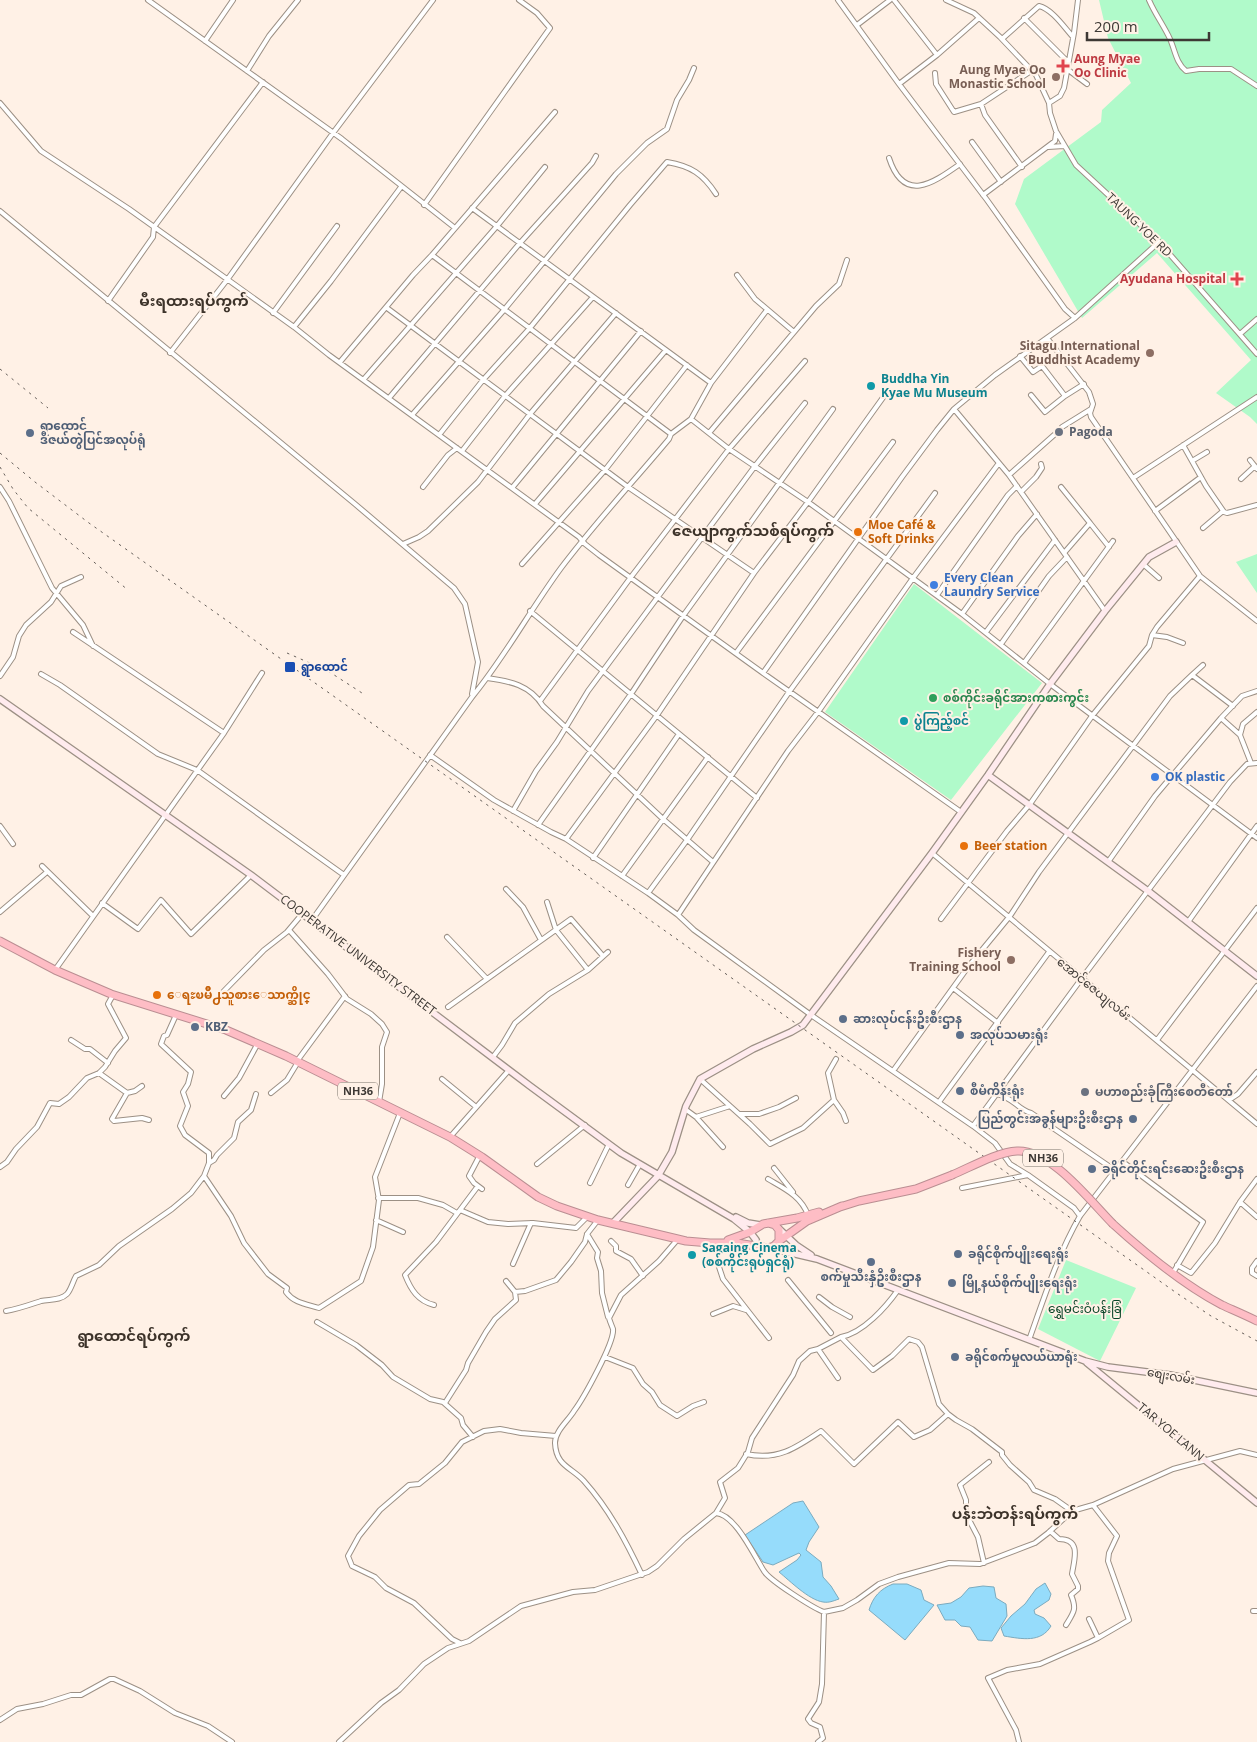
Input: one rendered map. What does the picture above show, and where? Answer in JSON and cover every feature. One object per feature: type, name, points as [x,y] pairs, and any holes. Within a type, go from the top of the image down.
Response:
[{"type":"highway","name":"NH36","points":[[0,941],[55,970],[113,995],[226,1030],[297,1061],[450,1137],[538,1197],[557,1206],[598,1220],[678,1239],[765,1247],[774,1246],[807,1221],[842,1206]]},
{"type":"highway","name":"NH36","points":[[710,1243],[731,1239],[750,1232],[763,1224],[808,1215],[859,1201],[916,1190],[1004,1154],[1018,1151],[1033,1153],[1061,1170],[1113,1224],[1148,1255],[1220,1304],[1257,1321]]},
{"type":"highway","points":[[765,1247],[756,1240],[756,1231],[763,1224],[773,1224],[778,1227],[779,1241]]},
{"type":"street","points":[[205,41],[233,0]]},
{"type":"street","points":[[247,71],[269,36],[298,0]]},
{"type":"street","points":[[170,353],[227,280],[333,133],[434,0]]},
{"type":"street","points":[[424,204],[550,28],[537,14],[519,0]]},
{"type":"street","points":[[838,0],[899,84],[984,195],[1065,309],[1075,318]]},
{"type":"street","points":[[857,25],[892,0],[937,55]]},
{"type":"street","points":[[946,0],[974,13],[1002,40],[1037,77],[1049,102],[1060,96],[1064,88],[1078,0]]},
{"type":"street","points":[[1149,0],[1170,38],[1182,68],[1186,71],[1231,69],[1257,86]]},
{"type":"street","points":[[150,1],[333,133],[455,228]]},
{"type":"street","points":[[1002,40],[1039,6],[1042,6],[1073,37]]},
{"type":"street","points":[[899,84],[937,55],[979,18]]},
{"type":"street","points":[[1024,18],[1068,62]]},
{"type":"street","points":[[412,415],[504,310],[616,174],[646,143],[666,129],[677,100],[694,68]]},
{"type":"street","points":[[1067,68],[1087,84]]},
{"type":"street","points":[[935,74],[936,84],[954,112],[981,104],[1031,71]]},
{"type":"street","points":[[108,301],[153,237],[154,227],[263,82]]},
{"type":"street","name":"TAUNG YOE RD","points":[[1049,102],[1050,114],[1056,131],[1076,165],[1159,242],[1257,354]]},
{"type":"street","points":[[0,103],[41,151],[154,227],[294,327],[579,536],[599,555],[789,692],[961,812]]},
{"type":"street","points":[[981,104],[985,115],[1022,167]]},
{"type":"street","points":[[340,362],[413,274],[432,256],[555,112]]},
{"type":"street","points":[[984,195],[1056,141],[1056,131]]},
{"type":"street","points":[[972,142],[1001,182]]},
{"type":"street","points":[[1046,148],[1064,146]]},
{"type":"street","points":[[389,398],[520,243],[592,163],[596,156]]},
{"type":"street","points":[[889,158],[901,181],[909,185],[932,183],[960,164]]},
{"type":"street","points":[[439,435],[667,162],[692,168],[708,183],[716,194]]},
{"type":"street","points":[[364,379],[497,226],[545,167]]},
{"type":"street","points":[[294,327],[331,282],[401,186]]},
{"type":"street","points":[[472,208],[711,383]]},
{"type":"street","points":[[0,211],[454,588],[465,604],[478,662],[472,696]]},
{"type":"street","points":[[273,312],[337,226]]},
{"type":"street","points":[[763,673],[926,444],[954,409],[1020,356],[1075,318],[1159,242]]},
{"type":"street","points":[[432,256],[671,434]]},
{"type":"street","points":[[709,433],[816,306],[839,284],[847,260]]},
{"type":"street","points":[[737,275],[755,299],[794,332]]},
{"type":"street","points":[[462,451],[505,396],[593,297]]},
{"type":"street","points":[[386,308],[628,488],[754,573]]},
{"type":"street","points":[[312,920],[472,696],[487,678],[530,612],[583,541],[669,440],[671,434],[691,419],[711,383],[767,310]]},
{"type":"street","points":[[403,544],[419,537],[444,517],[478,482],[530,414],[616,313]]},
{"type":"street","points":[[1240,334],[1257,319]]},
{"type":"street","points":[[512,488],[641,331]]},
{"type":"street","points":[[1047,338],[1084,384],[1094,404],[1091,409],[1062,427]]},
{"type":"street","points":[[535,504],[666,350]]},
{"type":"street","points":[[1020,356],[1033,372],[1042,366],[1065,396]]},
{"type":"street","points":[[540,701],[729,448],[805,361]]},
{"type":"street","points":[[522,564],[605,470],[687,365]]},
{"type":"street","points":[[1031,395],[1045,412],[1084,384]]},
{"type":"street","points":[[566,839],[657,715],[754,573],[887,392]]},
{"type":"street","points":[[1133,478],[1257,397]]},
{"type":"street","points":[[513,811],[536,771],[603,671],[755,466],[805,403]]},
{"type":"street","points":[[538,825],[631,694],[683,616],[834,409]]},
{"type":"street","points":[[954,409],[1009,475],[1104,611]]},
{"type":"street","points":[[1091,409],[1092,417],[1200,576],[1257,621]]},
{"type":"street","points":[[691,419],[937,595],[1092,716],[1257,838]]},
{"type":"street","points":[[1009,475],[1054,434]]},
{"type":"street","points":[[736,654],[893,442]]},
{"type":"street","points":[[1183,445],[1200,477],[1223,511],[1227,513],[1257,505]]},
{"type":"street","points":[[423,487],[448,454],[457,448]]},
{"type":"street","points":[[1192,461],[1206,452]]},
{"type":"street","points":[[1241,479],[1256,467],[1250,460]]},
{"type":"street","points":[[678,915],[788,751],[999,462]]},
{"type":"street","points":[[1021,492],[1036,477],[1042,468],[1041,464]]},
{"type":"street","points":[[1155,511],[1200,477]]},
{"type":"street","points":[[937,595],[1017,486]]},
{"type":"street","points":[[0,487],[56,594],[83,625],[93,646]]},
{"type":"street","points":[[1061,487],[1109,546]]},
{"type":"street","points":[[648,893],[789,692],[934,493]]},
{"type":"street","points":[[1203,528],[1223,511]]},
{"type":"street","points":[[962,614],[1018,536],[1037,514]]},
{"type":"street","points":[[1064,553],[1090,522]]},
{"type":"street","points":[[986,632],[1055,540]]},
{"type":"street","points":[[1024,663],[1113,541]]},
{"type":"street","points":[[613,1223],[658,1176],[672,1152],[685,1109],[700,1079],[753,1049],[801,1026],[932,853],[1050,684],[1104,611],[1149,557],[1176,542]]},
{"type":"street","points":[[1000,644],[1049,576],[1067,558]]},
{"type":"street","points":[[1143,564],[1159,578]]},
{"type":"street","points":[[941,919],[1007,831],[1030,804],[1092,716],[1149,646],[1152,635],[1200,576]]},
{"type":"street","points":[[0,676],[13,657],[19,636],[26,625],[50,602],[61,586],[81,577]]},
{"type":"street","points":[[530,612],[757,798]]},
{"type":"street","points":[[73,632],[224,732]]},
{"type":"street","points":[[1152,635],[1168,636],[1183,643]]},
{"type":"street","points":[[894,1071],[968,967],[1010,916],[1039,872],[1170,696],[1202,665]]},
{"type":"street","points":[[55,970],[224,732],[262,673]]},
{"type":"street","points":[[41,674],[60,685],[151,749],[197,770],[344,875]]},
{"type":"street","points":[[1192,676],[1234,706]]},
{"type":"street","points":[[487,678],[504,680],[529,689],[543,706],[637,795],[713,862]]},
{"type":"street","points":[[1108,862],[1131,828],[1221,718],[1242,696],[1257,691]]},
{"type":"street","name":"COOPERATIVE UNIVERSITY STREET","points":[[0,699],[251,875],[609,1144],[658,1176],[717,1208],[748,1223],[763,1224]]},
{"type":"street","points":[[1240,736],[1243,724],[1257,712]]},
{"type":"street","points":[[1221,718],[1240,736],[1251,763]]},
{"type":"street","points":[[593,858],[679,734]]},
{"type":"street","points":[[430,755],[494,800],[566,839],[648,893],[678,915],[694,930],[811,1014],[973,1126],[995,1143],[1010,1164],[1074,1208],[1080,1216]]},
{"type":"street","points":[[622,876],[708,757]]},
{"type":"street","points":[[973,1126],[1230,782],[1248,764],[1257,763]]},
{"type":"street","points":[[988,775],[1148,891],[1257,976]]},
{"type":"street","points":[[0,826],[13,844]]},
{"type":"street","points":[[1188,922],[1257,826]]},
{"type":"street","name":"အောင်ဇေယျလမ်း","points":[[932,853],[1010,916],[1049,952],[1191,1070],[1256,1122]]},
{"type":"street","points":[[42,866],[93,916]]},
{"type":"street","points":[[0,912],[47,872]]},
{"type":"street","points":[[102,903],[138,929],[160,900],[191,934],[251,875]]},
{"type":"street","points":[[506,889],[523,907],[541,940]]},
{"type":"street","points":[[547,902],[556,930],[588,970]]},
{"type":"street","points":[[1157,1040],[1257,908]]},
{"type":"street","points":[[223,992],[264,950],[289,930],[303,913]]},
{"type":"street","points":[[448,1007],[571,919],[603,956]]},
{"type":"street","points":[[289,930],[345,996],[371,1014],[382,1024],[387,1032],[382,1047],[382,1084],[378,1102]]},
{"type":"street","points":[[447,937],[487,979]]},
{"type":"street","points":[[493,1057],[515,1022],[549,994],[588,970],[608,952]]},
{"type":"street","points":[[939,1102],[1049,952]]},
{"type":"street","points":[[1029,1340],[1051,1279],[1074,1224],[1257,986]]},
{"type":"street","points":[[953,988],[998,1024]]},
{"type":"street","points":[[0,1167],[7,1162],[16,1149],[37,1127],[50,1102],[59,1104],[70,1097],[87,1078],[99,1073],[126,1038],[108,1004],[113,995]]},
{"type":"street","points":[[270,1093],[287,1080],[297,1061],[345,996]]},
{"type":"street","points":[[6,1311],[44,1300],[52,1301],[64,1296],[68,1293],[76,1276],[99,1265],[119,1246],[172,1209],[192,1193],[204,1176],[209,1163],[209,1153],[185,1135],[180,1126],[188,1106],[183,1092],[188,1084],[191,1072],[161,1044],[176,1015]]},
{"type":"street","points":[[71,1040],[85,1049],[90,1049],[108,1063]]},
{"type":"street","points":[[224,1096],[239,1078],[258,1043]]},
{"type":"street","points":[[836,1060],[828,1072],[834,1100],[846,1121]]},
{"type":"street","points":[[450,1137],[475,1106],[509,1070]]},
{"type":"street","points":[[1229,1100],[1238,1094],[1257,1072]]},
{"type":"street","points":[[99,1073],[127,1093]]},
{"type":"street","points":[[442,1079],[475,1106]]},
{"type":"street","points":[[700,1079],[770,1144],[803,1128],[834,1100]]},
{"type":"street","points":[[142,1086],[135,1091],[127,1093],[112,1119],[114,1121],[142,1118],[149,1120]]},
{"type":"street","points":[[209,1163],[234,1138],[238,1122],[251,1110],[256,1094]]},
{"type":"street","points":[[997,1094],[1008,1097],[1025,1111],[1031,1113],[1116,1171]]},
{"type":"street","points":[[739,1114],[759,1114],[779,1107],[796,1098]]},
{"type":"street","points":[[696,1117],[730,1106]]},
{"type":"street","points":[[685,1109],[696,1117],[723,1147]]},
{"type":"street","points":[[204,1176],[231,1216],[244,1243],[268,1274],[287,1288],[286,1292],[291,1298],[299,1303],[319,1308],[361,1281],[373,1247],[378,1198],[375,1177],[400,1113]]},
{"type":"street","points":[[537,1164],[585,1125]]},
{"type":"street","points":[[590,1183],[609,1144]]},
{"type":"street","points":[[434,1305],[425,1303],[412,1292],[404,1275],[436,1242],[459,1211],[480,1188],[469,1176],[480,1156]]},
{"type":"street","points":[[1123,1162],[1203,1222],[1172,1273]]},
{"type":"street","points":[[628,1185],[640,1164]]},
{"type":"street","points":[[774,1168],[804,1206],[808,1215]]},
{"type":"street","points":[[962,1188],[1028,1175]]},
{"type":"street","points":[[768,1179],[796,1196]]},
{"type":"street","points":[[1177,1265],[1190,1273],[1215,1243],[1240,1202],[1257,1179]]},
{"type":"street","points":[[378,1198],[418,1198],[488,1222],[508,1224],[531,1223],[576,1228],[588,1216]]},
{"type":"street","points":[[1240,1202],[1257,1217]]},
{"type":"street","name":"COOPERATIVE UNIVERSITY STREET","points":[[717,1208],[750,1232],[756,1240]]},
{"type":"street","points":[[376,1220],[403,1232]]},
{"type":"street","points":[[515,1292],[524,1291],[556,1280],[585,1242],[598,1220]]},
{"type":"street","points":[[513,1264],[531,1223]]},
{"type":"street","points":[[778,1227],[800,1248],[817,1259]]},
{"type":"street","points":[[588,1234],[598,1252],[597,1258],[601,1272],[602,1293],[613,1332],[605,1358],[575,1410],[556,1436],[555,1444],[559,1459],[582,1478],[600,1499],[615,1522],[642,1574]]},
{"type":"street","points":[[608,1318],[621,1295],[643,1276],[678,1239]]},
{"type":"street","points":[[611,1241],[616,1246],[616,1251],[631,1259],[643,1276]]},
{"type":"street","points":[[765,1247],[817,1259],[1085,1361]]},
{"type":"street","points":[[718,1261],[723,1279],[769,1338]]},
{"type":"street","points":[[1257,1261],[1252,1268],[1252,1273],[1257,1276]]},
{"type":"street","points":[[788,1280],[831,1333]]},
{"type":"street","points":[[445,1404],[486,1332],[495,1319],[516,1300],[515,1292],[506,1281]]},
{"type":"street","points":[[340,1742],[381,1703],[399,1690],[424,1664],[448,1648],[469,1641],[521,1606],[573,1592],[595,1590],[642,1574],[657,1566],[684,1538],[716,1513],[725,1498],[720,1482],[738,1468],[752,1438],[793,1375],[799,1361],[810,1351],[841,1337],[848,1336],[877,1314],[898,1290]]},
{"type":"street","points":[[819,1298],[850,1317]]},
{"type":"street","points":[[713,1314],[732,1306],[748,1311]]},
{"type":"street","points":[[317,1322],[356,1345],[382,1365],[393,1377],[430,1399],[445,1404],[461,1418],[463,1425],[473,1437]]},
{"type":"street","points":[[841,1337],[873,1370],[892,1356],[909,1339],[918,1342],[922,1348],[939,1404],[948,1414],[972,1429],[1002,1452],[1002,1455],[1010,1465],[1029,1482],[1034,1490],[1055,1499],[1072,1511]]},
{"type":"street","points":[[818,1349],[838,1378]]},
{"type":"street","points":[[605,1358],[633,1368],[643,1384],[652,1392],[660,1404],[677,1416],[692,1406],[704,1402]]},
{"type":"street","name":"စျေးလမ်း","points":[[1085,1361],[1108,1367],[1170,1375],[1257,1393]]},
{"type":"street","name":"TAR YOE LANN","points":[[1085,1361],[1257,1503]]},
{"type":"street","points":[[746,1454],[758,1457],[781,1454],[795,1448],[821,1431],[854,1464],[898,1422],[914,1437],[930,1430],[948,1414]]},
{"type":"street","points":[[460,1643],[452,1639],[414,1603],[386,1588],[375,1577],[352,1566],[348,1556],[359,1536],[380,1510],[409,1485],[420,1484],[445,1463],[462,1442],[484,1431],[500,1429],[556,1436]]},
{"type":"street","points":[[716,1513],[727,1518],[738,1531],[751,1548],[765,1574],[824,1612],[843,1608],[879,1584],[898,1577],[949,1563],[980,1564],[1035,1543],[1072,1511],[1093,1505],[1173,1469],[1240,1451],[1257,1455]]},
{"type":"street","points":[[984,1563],[978,1537],[966,1514],[966,1500],[960,1485],[989,1462]]},
{"type":"street","points":[[1019,1742],[1016,1730],[988,1678],[1007,1670],[1040,1664],[1066,1654],[1128,1620],[1108,1561],[1109,1552],[1116,1536],[1093,1505]]},
{"type":"street","points":[[1050,1531],[1059,1539],[1066,1539],[1072,1544],[1076,1556],[1072,1574],[1078,1589],[1071,1595],[1075,1603],[1075,1609],[1066,1625]]},
{"type":"street","points":[[818,1742],[823,1738],[820,1727],[817,1724],[810,1723],[808,1719],[819,1702],[822,1684],[824,1612]]},
{"type":"street","points":[[1090,1619],[1098,1638]]},
{"type":"street","points":[[0,1720],[17,1709],[43,1704],[71,1695],[81,1695],[110,1679],[114,1679],[140,1691],[175,1713],[208,1726],[232,1742]]},
{"type":"green space","points":[[1099,0],[1257,0],[1257,424],[1216,393],[1251,360],[1157,253],[1082,318],[1015,204],[1024,179],[1101,122],[1102,110],[1131,83],[1108,38]]},
{"type":"green space","points":[[1257,554],[1257,593],[1236,562]]},
{"type":"green space","name":"စစ်ကိုင်းခရိုင်အားကစားကွင်း","points":[[914,584],[1042,683],[951,800],[825,712]]},
{"type":"green space","name":"ရွှေမင်းဝံပန်းခြံ","points":[[1066,1260],[1136,1288],[1100,1361],[1038,1329]]},
{"type":"water","points":[[803,1501],[819,1527],[806,1550],[821,1562],[823,1577],[839,1599],[833,1601],[823,1602],[812,1598],[779,1572],[797,1560],[801,1555],[799,1553],[773,1565],[763,1562],[745,1535],[793,1503]]},
{"type":"water","points":[[1045,1583],[1051,1594],[1049,1600],[1034,1610],[1035,1614],[1044,1618],[1051,1626],[1042,1635],[1036,1637],[1018,1638],[1004,1636],[1001,1628],[1025,1604],[1036,1589]]},
{"type":"water","points":[[893,1584],[907,1584],[921,1590],[924,1600],[934,1605],[905,1640],[869,1610],[878,1594],[884,1588]]},
{"type":"water","points":[[994,1587],[996,1598],[1006,1604],[1007,1616],[992,1641],[978,1640],[970,1627],[961,1626],[955,1620],[945,1620],[937,1605],[951,1603],[961,1597],[969,1588]]},
{"type":"railway","points":[[0,369],[48,408]]},
{"type":"railway","points":[[0,453],[89,523],[1178,1294],[1211,1316],[1257,1341]]},
{"type":"railway","points":[[0,467],[13,489],[28,508],[128,590]]},
{"type":"railway","points":[[287,653],[328,671],[362,693]]},
{"type":"place","name":"Aung Myae Oo Clinic","points":[[1063,66]]},
{"type":"place","name":"Aung Myae Oo Monastic School","points":[[1056,77]]},
{"type":"place","name":"Ayudana Hospital","points":[[1237,279]]},
{"type":"place","name":"Sitagu International Buddhist Academy","points":[[1150,353]]},
{"type":"place","name":"Buddha Yin Kyae Mu Museum","points":[[871,386]]},
{"type":"place","name":"Pagoda","points":[[1059,432]]},
{"type":"place","name":"ရွာထောင် ဒီဇယ်တွဲပြင်အလုပ်ရုံ","points":[[30,433]]},
{"type":"place","name":"Moe Café & Soft Drinks","points":[[858,532]]},
{"type":"place","name":"Every Clean Laundry Service","points":[[934,585]]},
{"type":"place","name":"ရွာထောင်","points":[[290,667]]},
{"type":"place","name":"စစ်ကိုင်းခရိုင်အားကစားကွင်း","points":[[933,698]]},
{"type":"place","name":"ပွဲကြည့်စင်","points":[[904,721]]},
{"type":"place","name":"OK plastic","points":[[1155,777]]},
{"type":"place","name":"Beer station","points":[[964,846]]},
{"type":"place","name":"Fishery Training School","points":[[1011,960]]},
{"type":"place","name":"ေရႊၿမိဳ႕သူစားေသာက္ဆိုင္","points":[[157,995]]},
{"type":"place","name":"ဆားလုပ်ငန်းဦးစီးဌာန","points":[[843,1019]]},
{"type":"place","name":"KBZ","points":[[195,1027]]},
{"type":"place","name":"အလုပ်သမားရုံး","points":[[960,1035]]},
{"type":"place","name":"စီမံကိန်းရုံး‌","points":[[960,1091]]},
{"type":"place","name":"မဟာစည်းခုံကြီးစေတီတော်","points":[[1085,1092]]},
{"type":"place","name":"ပြည်တွင်းအခွန်များဦးစီးဌာန","points":[[1133,1119]]},
{"type":"place","name":"ခရိုင်တိုင်းရင်းဆေးဦးစီးဌာန","points":[[1092,1169]]},
{"type":"place","name":"ခရိုင်စိုက်ပျိုးရေးရုံး","points":[[958,1254]]},
{"type":"place","name":"Sagaing Cinema (စစ်ကိုင်းရုပ်ရှင်ရုံ)","points":[[692,1255]]},
{"type":"place","name":"စက်မှုသီးနှံဦးစီးဌာန","points":[[871,1262]]},
{"type":"place","name":"မြို့နယ်စိုက်ပျိုးရေးရုံး","points":[[952,1283]]},
{"type":"place","name":"ခရိုင်စက်မှုလယ်ယာရုံး","points":[[955,1357]]},
{"type":"district","name":"မီးရထားရပ်ကွက်","points":[[194,301]]},
{"type":"district","name":"ဇေယျာကွက်သစ်ရပ်ကွက်","points":[[753,531]]},
{"type":"district","name":"ရွာထောင်ရပ်ကွက်","points":[[134,1336]]},
{"type":"district","name":"ပန်းဘဲတန်းရပ်ကွက်","points":[[1015,1514]]}]
